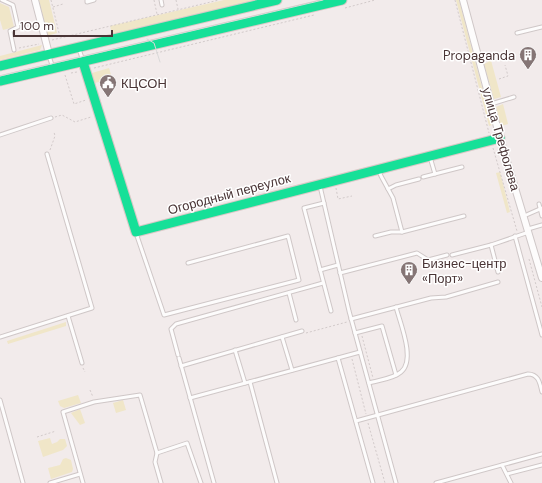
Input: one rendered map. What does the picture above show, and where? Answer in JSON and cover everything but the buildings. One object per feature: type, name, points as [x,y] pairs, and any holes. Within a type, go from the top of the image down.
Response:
[{"type":"main road","points":[[0,66],[277,0]]},
{"type":"main road","points":[[0,81],[53,70],[84,66],[341,4]]},
{"type":"main road","points":[[84,66],[136,232]]},
{"type":"main road","name":"Огородный переулок","points":[[136,232],[496,139]]},
{"type":"street","points":[[34,0],[49,54]]},
{"type":"street","name":"улица Трефолева","points":[[463,0],[491,104],[496,139],[524,216],[542,278]]},
{"type":"lane","points":[[2,0],[13,4],[18,27],[10,31],[14,50]]},
{"type":"lane","points":[[87,0],[87,2],[94,0]]},
{"type":"lane","points":[[161,0],[162,5]]},
{"type":"lane","points":[[517,33],[542,28]]},
{"type":"lane","points":[[79,47],[84,66]]},
{"type":"lane","points":[[49,54],[53,70]]},
{"type":"lane","points":[[491,104],[514,97]]},
{"type":"lane","points":[[0,135],[51,118]]},
{"type":"lane","points":[[0,337],[92,308],[47,154]]},
{"type":"lane","points":[[429,156],[435,174]]},
{"type":"lane","points":[[423,177],[462,167]]},
{"type":"lane","points":[[379,168],[381,176],[393,198],[402,232]]},
{"type":"lane","points":[[388,189],[396,184],[418,179]]},
{"type":"lane","points":[[319,184],[355,333],[396,483]]},
{"type":"lane","points":[[324,203],[304,208],[331,311]]},
{"type":"lane","points":[[539,204],[542,216]]},
{"type":"lane","points":[[524,216],[541,209]]},
{"type":"lane","points":[[375,236],[391,232],[402,232],[464,216]]},
{"type":"lane","points":[[452,254],[491,245],[542,225]]},
{"type":"lane","points":[[136,232],[164,315],[299,280],[288,236],[188,263]]},
{"type":"lane","points":[[517,235],[542,335]]},
{"type":"lane","points":[[491,245],[498,272]]},
{"type":"lane","points":[[340,273],[417,253],[428,260],[447,255]]},
{"type":"lane","points":[[320,270],[338,265]]},
{"type":"lane","points":[[352,320],[396,307],[431,298],[446,297],[498,282]]},
{"type":"lane","points":[[214,483],[171,329],[176,324],[324,283]]},
{"type":"lane","points":[[289,293],[296,320]]},
{"type":"lane","points":[[369,383],[396,375],[406,367],[408,354],[396,307]]},
{"type":"lane","points":[[68,316],[82,363]]},
{"type":"lane","points":[[355,333],[382,326],[396,375]]},
{"type":"lane","points":[[181,366],[302,331]]},
{"type":"lane","points":[[282,337],[292,370]]},
{"type":"lane","points":[[236,350],[245,383]]},
{"type":"lane","points":[[190,398],[360,352]]},
{"type":"lane","points":[[338,358],[373,483]]},
{"type":"lane","points":[[356,420],[528,374],[538,378],[542,392]]},
{"type":"lane","points":[[250,382],[277,483]]},
{"type":"lane","points":[[82,483],[63,412],[94,402],[140,395],[157,453],[155,462],[161,483]]},
{"type":"lane","points":[[0,400],[23,483]]},
{"type":"lane","points":[[157,453],[187,443],[200,483]]},
{"type":"lane","points":[[436,483],[542,454]]},
{"type":"lane","points":[[502,465],[511,483]]},
{"type":"lane","points":[[507,474],[542,465]]},
{"type":"lane","points":[[50,483],[80,474]]},
{"type":"path","points":[[51,0],[60,37]]},
{"type":"path","points":[[154,0],[157,14]]},
{"type":"path","points":[[176,0],[178,10]]},
{"type":"path","points":[[50,41],[63,36],[219,0]]},
{"type":"path","points":[[341,4],[375,0]]},
{"type":"path","points":[[455,0],[496,139],[517,235]]},
{"type":"path","points":[[53,7],[63,4]]},
{"type":"path","points":[[71,73],[84,66],[318,14]]},
{"type":"path","points":[[63,36],[64,41]]},
{"type":"path","points":[[14,50],[42,43]]},
{"type":"path","points":[[500,79],[508,76],[505,65]]},
{"type":"path","points":[[65,75],[74,104],[90,99]]},
{"type":"path","points":[[51,118],[62,115],[75,122],[96,116]]},
{"type":"path","points":[[47,154],[52,149],[55,136],[54,132]]},
{"type":"path","points":[[336,188],[338,199],[352,196]]},
{"type":"path","points":[[529,257],[542,307]]},
{"type":"path","points":[[302,331],[304,333],[352,320]]},
{"type":"path","points":[[90,390],[92,396]]},
{"type":"path","points":[[37,437],[56,431]]},
{"type":"shaded area","points":[[39,0],[49,0],[57,33],[47,36]]},
{"type":"shaded area","points":[[224,0],[255,0],[112,34],[110,26]]},
{"type":"shaded area","points":[[456,0],[459,0],[492,125],[489,126]]},
{"type":"shaded area","points":[[0,3],[9,7],[14,27],[3,30],[0,20]]},
{"type":"shaded area","points":[[42,45],[40,50],[0,60],[0,56]]},
{"type":"shaded area","points":[[489,53],[501,97],[494,99],[484,64],[488,62],[486,54]]},
{"type":"shaded area","points":[[109,68],[112,78],[95,83],[92,73]]},
{"type":"shaded area","points":[[503,104],[508,124],[501,126],[496,107]]},
{"type":"shaded area","points":[[500,172],[510,212],[507,213],[496,173]]},
{"type":"shaded area","points":[[66,322],[66,326],[8,344],[7,341]]},
{"type":"shaded area","points":[[78,395],[81,403],[64,408],[60,406],[58,401]]},
{"type":"shaded area","points":[[123,400],[126,410],[116,413],[113,403]]},
{"type":"shaded area","points":[[80,409],[85,423],[80,425],[71,413]]},
{"type":"shaded area","points":[[50,438],[52,444],[60,439],[65,439],[67,446],[63,450],[43,457],[38,441]]},
{"type":"shaded area","points":[[66,458],[71,460],[73,469],[72,472],[51,479],[48,468],[60,465],[63,459]]},
{"type":"tram line","points":[[0,76],[323,0]]},
{"type":"tram line","points":[[147,39],[154,43],[160,62]]},
{"type":"traffic: fast","points":[[0,66],[277,0]]},
{"type":"traffic: fast","points":[[0,81],[342,0]]},
{"type":"traffic: fast","points":[[83,62],[136,232],[500,138]]},
{"type":"place","name":"Propaganda","points":[[528,70]]},
{"type":"place","name":"КЦСОН","points":[[108,98]]},
{"type":"place","name":"Бизнес-центр «Порт»","points":[[409,285]]}]
